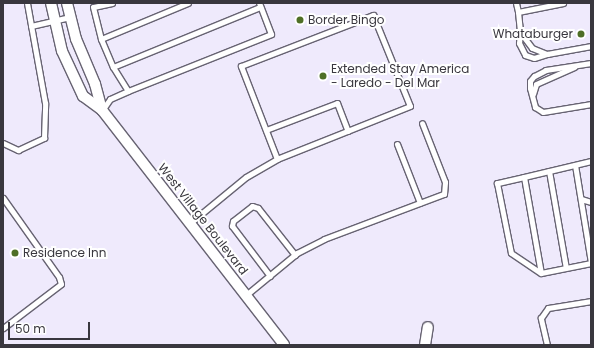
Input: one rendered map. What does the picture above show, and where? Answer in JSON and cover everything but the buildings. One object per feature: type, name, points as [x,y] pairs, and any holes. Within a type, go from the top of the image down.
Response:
[{"type":"street","name":"West Village Boulevard","points":[[51,3],[54,20],[68,65],[83,96],[102,110],[284,345]]},
{"type":"street","name":"West Village Boulevard","points":[[67,3],[76,39],[95,84],[102,110]]},
{"type":"street","points":[[425,345],[428,326]]},
{"type":"lane","points":[[3,143],[18,150],[44,138],[45,103],[27,3]]},
{"type":"lane","points":[[112,3],[93,7],[101,39],[113,67],[128,91]]},
{"type":"lane","points":[[101,39],[188,3]]},
{"type":"lane","points":[[516,3],[520,32],[519,43],[525,55],[534,58],[547,54],[591,46]]},
{"type":"lane","points":[[518,12],[563,3]]},
{"type":"lane","points":[[102,110],[110,99],[271,34],[259,5],[113,67]]},
{"type":"lane","points":[[190,223],[246,177],[277,159],[410,106],[373,15],[241,66],[277,159]]},
{"type":"lane","points":[[31,26],[70,17]]},
{"type":"lane","points":[[520,32],[532,48],[547,54]]},
{"type":"lane","points":[[591,63],[555,67],[534,76],[530,81],[533,98],[538,111],[543,112],[591,104]]},
{"type":"lane","points":[[266,130],[337,103],[348,131]]},
{"type":"lane","points":[[246,295],[295,255],[324,239],[444,194],[445,182],[422,123]]},
{"type":"lane","points":[[397,144],[420,203]]},
{"type":"lane","points":[[575,165],[591,263],[541,273],[511,253],[497,183],[591,161]]},
{"type":"lane","points":[[549,171],[566,268]]},
{"type":"lane","points":[[524,177],[541,273]]},
{"type":"lane","points":[[3,198],[59,277],[61,284],[3,328]]},
{"type":"lane","points":[[581,199],[591,202]]},
{"type":"lane","points":[[270,276],[232,226],[233,221],[252,206],[258,208],[295,255]]},
{"type":"lane","points":[[547,345],[541,318],[548,308],[591,300]]},
{"type":"place","name":"Border Bingo","points":[[300,20]]},
{"type":"place","name":"Whataburger","points":[[581,34]]},
{"type":"place","name":"Extended Stay America - Laredo - Del Mar","points":[[323,76]]},
{"type":"place","name":"Residence Inn","points":[[15,253]]}]
